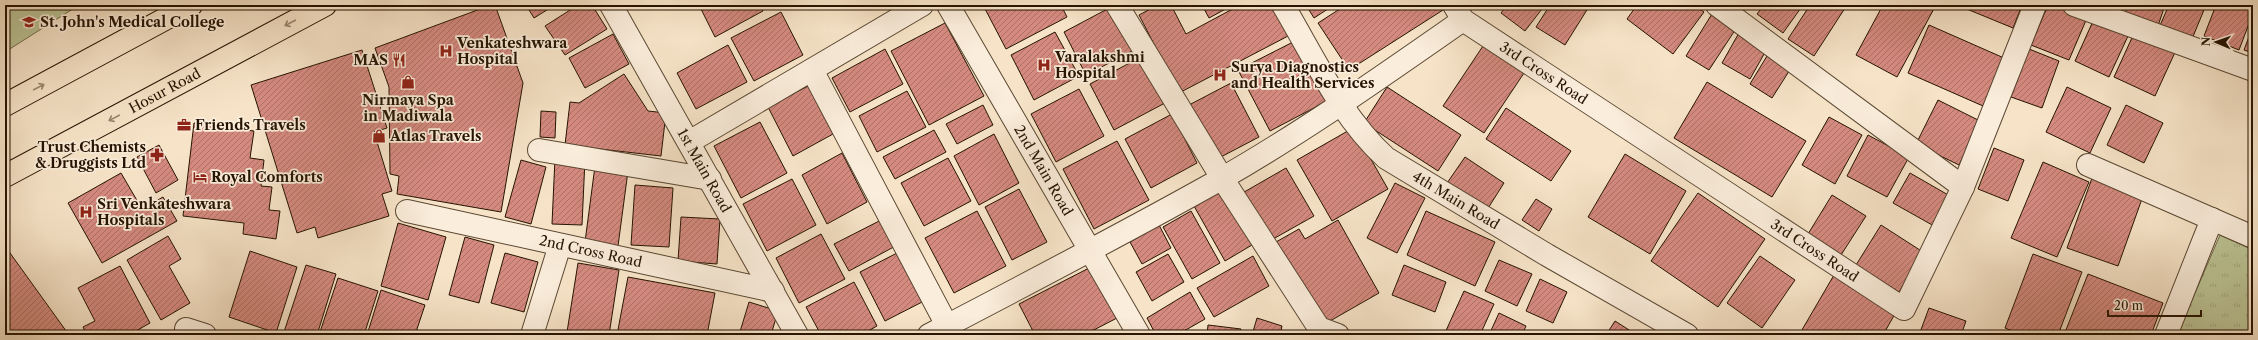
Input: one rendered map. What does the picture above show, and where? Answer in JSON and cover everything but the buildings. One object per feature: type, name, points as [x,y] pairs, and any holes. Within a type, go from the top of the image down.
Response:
[{"type":"main road","points":[[5,105],[191,5]]},
{"type":"main road","name":"Hosur Road","points":[[5,176],[325,5]]},
{"type":"street","name":"1st Main Road","points":[[612,5],[797,335]]},
{"type":"street","points":[[689,142],[922,5]]},
{"type":"street","name":"2nd Main Road","points":[[948,5],[1139,335]]},
{"type":"street","points":[[1117,5],[1222,178],[1324,333]]},
{"type":"street","name":"4th Main Road","points":[[1283,5],[1341,104],[1374,146],[1386,158],[1548,255],[1687,335]]},
{"type":"street","points":[[1716,5],[1963,187]]},
{"type":"street","name":"3rd Cross Road","points":[[1459,12],[1904,309],[1963,187],[2035,5]]},
{"type":"street","points":[[2074,5],[2253,70]]},
{"type":"street","points":[[929,335],[950,330],[1222,178],[1341,104],[1459,12]]},
{"type":"street","points":[[812,70],[950,330]]},
{"type":"street","points":[[539,150],[710,180]]},
{"type":"street","points":[[2088,165],[2253,237]]},
{"type":"street","name":"2nd Cross Road","points":[[407,211],[773,292]]},
{"type":"street","points":[[2166,335],[2212,219]]},
{"type":"street","points":[[532,335],[560,245]]},
{"type":"green space","name":"St. John's Medical College","points":[[5,5],[79,5],[5,52]]},
{"type":"green space","points":[[2220,235],[2253,250],[2253,335],[2177,335]]},
{"type":"place","name":"St. John's Medical College","points":[[29,22]]},
{"type":"place","name":"Venkateshwara Hospital","points":[[446,51]]},
{"type":"place","name":"MAS","points":[[399,60]]},
{"type":"place","name":"Varalakshmi Hospital","points":[[1044,65]]},
{"type":"place","name":"Surya Diagnostics and Health Services","points":[[1220,75]]},
{"type":"place","name":"Nirmaya Spa in Madiwala","points":[[408,82]]},
{"type":"place","name":"Friends Travels","points":[[184,125]]},
{"type":"place","name":"Atlas Travels","points":[[379,136]]},
{"type":"place","name":"Trust Chemists & Druggists Ltd","points":[[157,155]]},
{"type":"place","name":"Royal Comforts","points":[[200,177]]},
{"type":"place","name":"Sri Venkateshwara Hospitals","points":[[86,212]]}]
